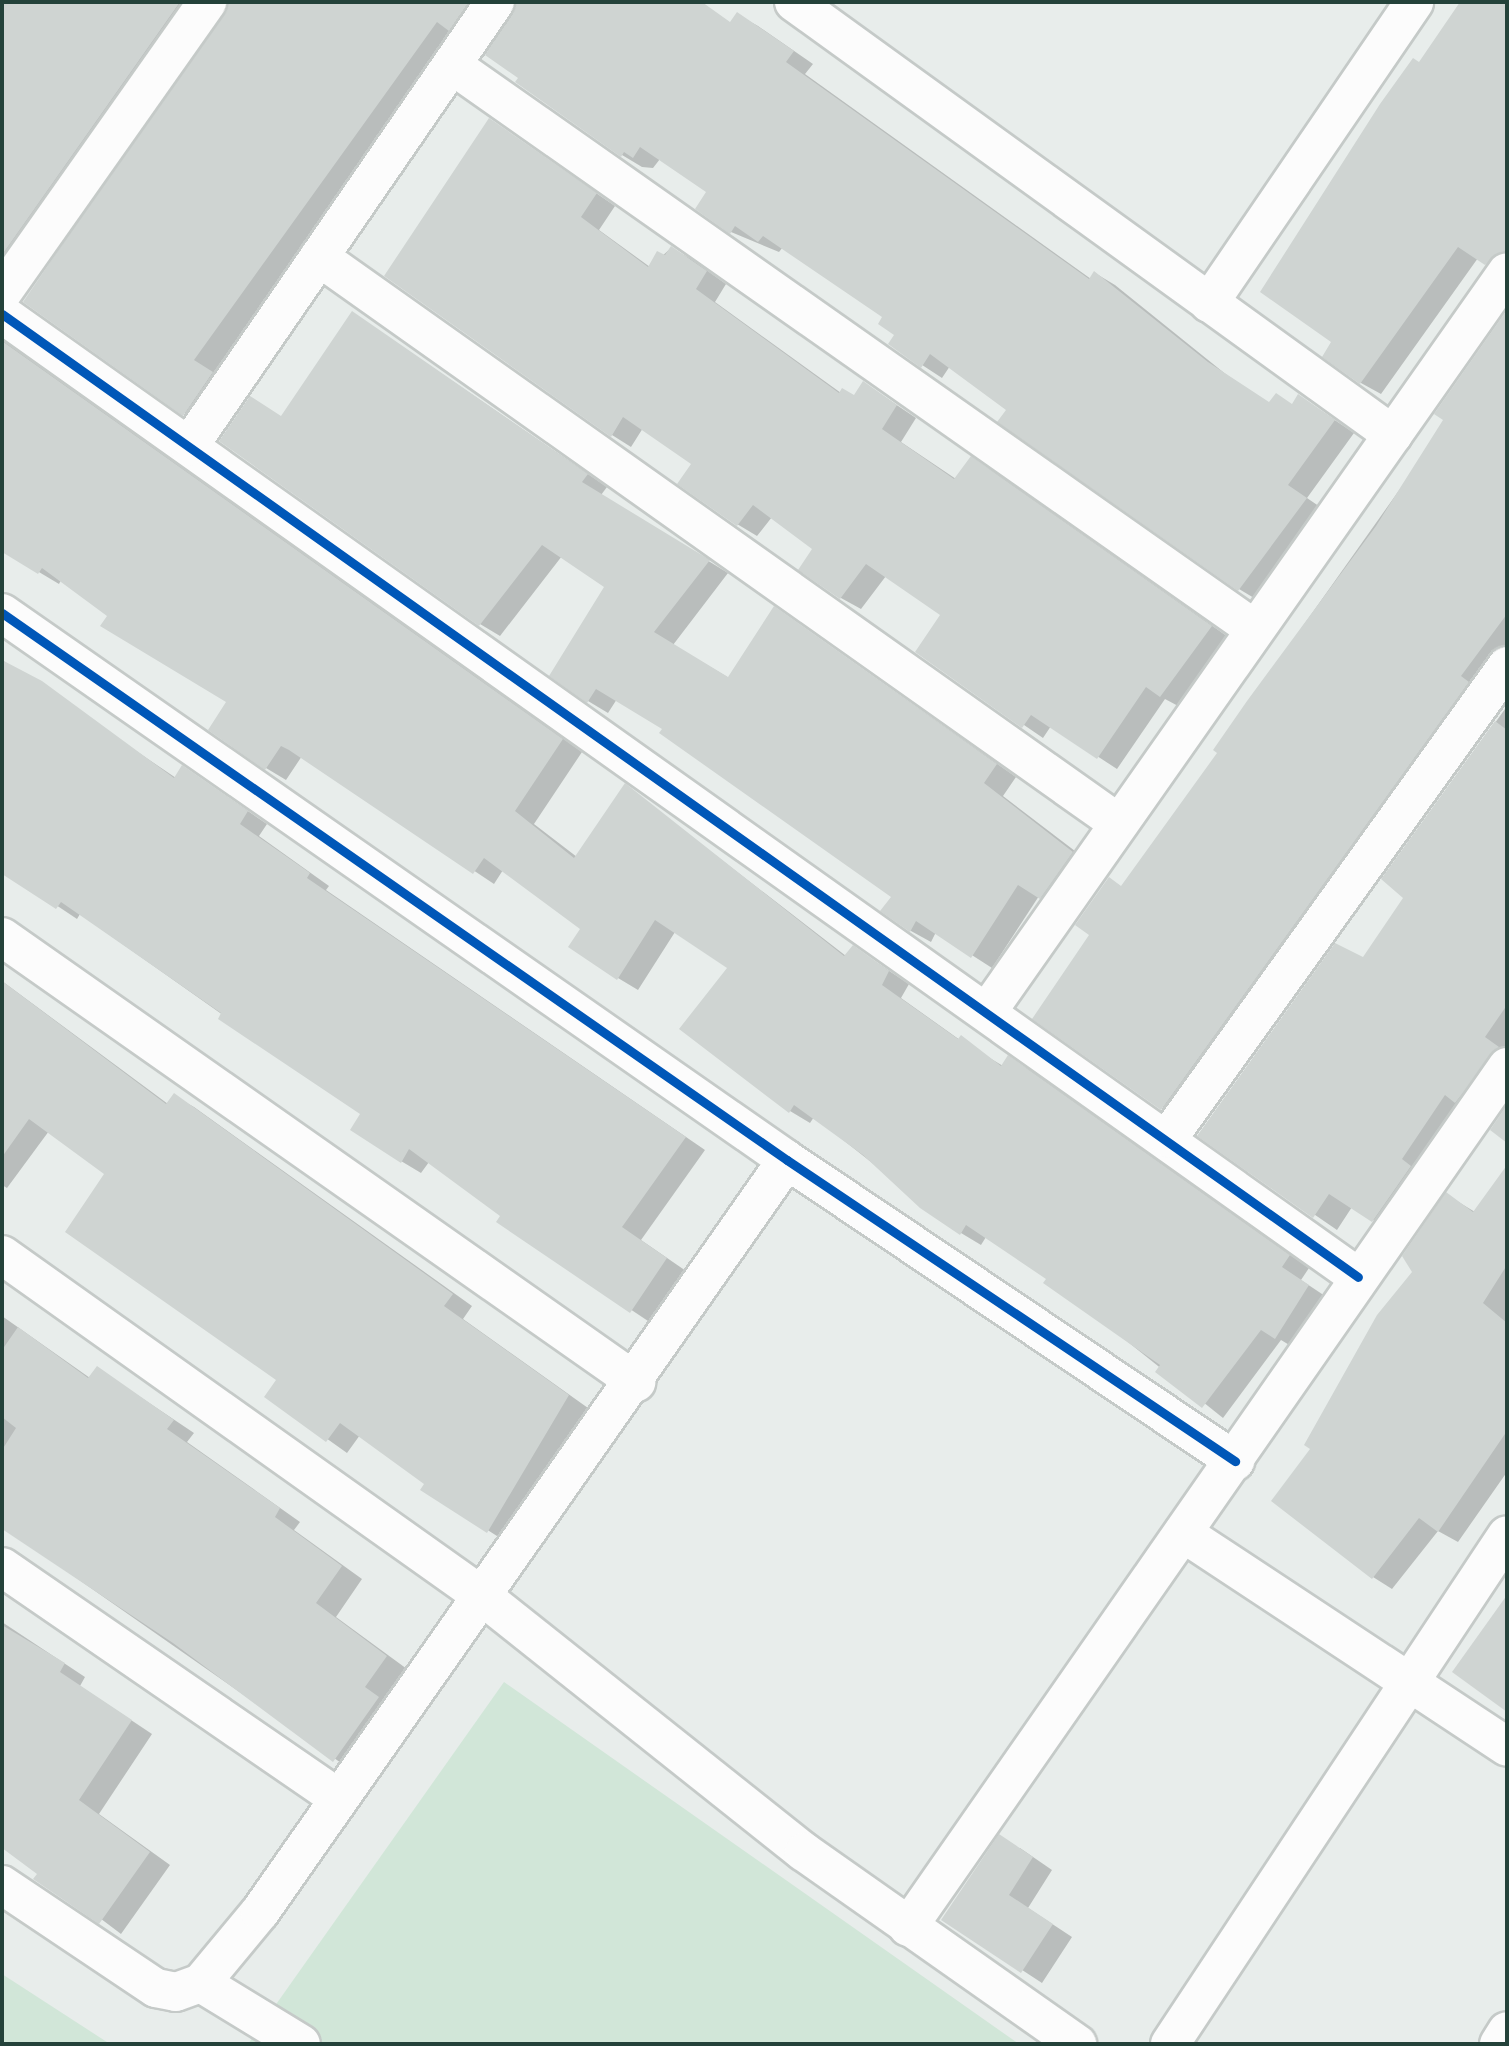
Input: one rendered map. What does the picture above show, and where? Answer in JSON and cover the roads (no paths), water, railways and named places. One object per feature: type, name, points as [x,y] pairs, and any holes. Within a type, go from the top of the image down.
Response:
[{"type":"street","points":[[2,293],[207,2]]},
{"type":"street","points":[[189,446],[495,2]]},
{"type":"street","points":[[794,2],[1393,435]]},
{"type":"street","points":[[1209,303],[1414,2]]},
{"type":"street","points":[[452,65],[1253,628]]},
{"type":"street","points":[[319,257],[1118,823]]},
{"type":"street","points":[[987,1012],[1253,628],[1507,272]]},
{"type":"street","points":[[2,314],[1168,1138],[1358,1277]]},
{"type":"street","points":[[2,613],[787,1160],[1235,1461]]},
{"type":"street","points":[[1168,1138],[1507,666]]},
{"type":"street","points":[[2,937],[636,1382]]},
{"type":"street","points":[[908,1927],[1235,1461],[1358,1277],[1507,1067]]},
{"type":"street","points":[[2,1885],[156,1988],[177,1992],[201,1983],[339,1799],[636,1382],[787,1160]]},
{"type":"street","points":[[2,1255],[482,1596],[655,1737],[908,1927],[1077,2044]]},
{"type":"street","points":[[1183,1533],[1408,1678],[1507,1747]]},
{"type":"street","points":[[1170,2044],[1408,1678],[1507,1535]]},
{"type":"street","points":[[2,1567],[339,1799]]},
{"type":"street","points":[[201,1983],[301,2044]]},
{"type":"street","points":[[1499,2044],[1507,2031]]}]
